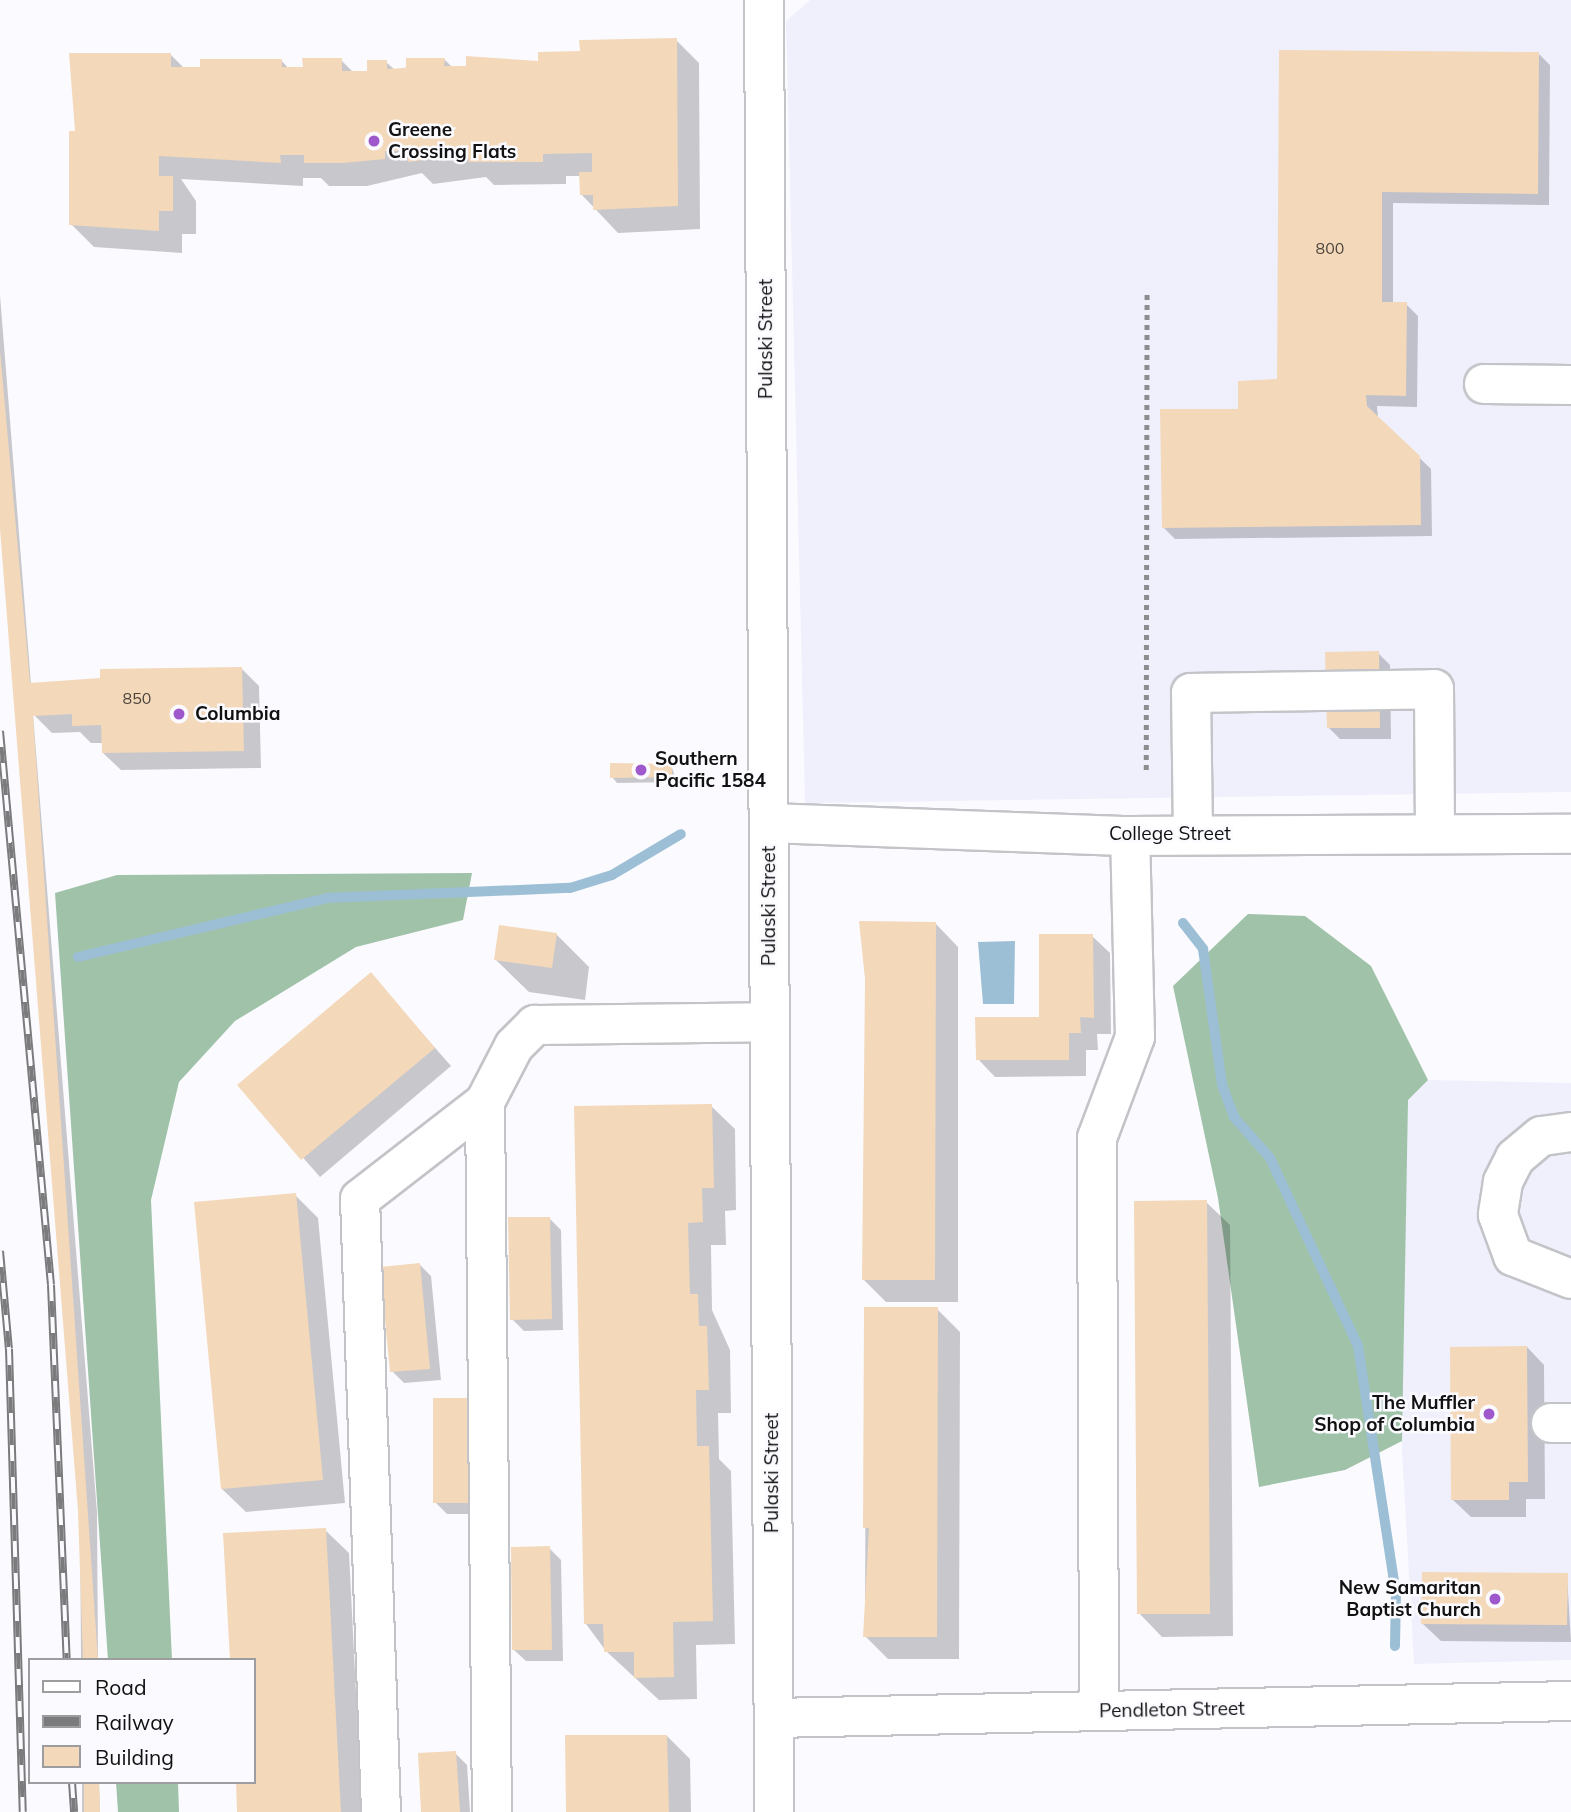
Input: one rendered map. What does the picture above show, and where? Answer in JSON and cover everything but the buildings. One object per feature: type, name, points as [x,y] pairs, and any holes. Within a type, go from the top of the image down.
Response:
[{"type":"street","name":"Pulaski Street","points":[[764,0],[774,1812]]},
{"type":"street","points":[[1484,384],[1571,385]]},
{"type":"street","points":[[1194,834],[1191,693],[1434,689],[1435,834]]},
{"type":"street","name":"College Street","points":[[769,823],[1130,836],[1571,834]]},
{"type":"street","points":[[1099,1711],[1097,1138],[1135,1037],[1130,836]]},
{"type":"street","points":[[381,1812],[358,1208],[366,1191],[485,1102],[514,1046],[536,1025],[769,1022]]},
{"type":"street","points":[[485,1102],[492,1812]]},
{"type":"street","points":[[1571,1132],[1541,1136],[1515,1158],[1503,1182],[1498,1215],[1513,1256],[1571,1279]]},
{"type":"street","name":"Pendleton Street","points":[[774,1718],[1571,1701]]},
{"type":"path","points":[[1146,770],[1147,292]]},
{"type":"shaded area","points":[[810,0],[1571,0],[1571,792],[805,803],[786,21]]},
{"type":"shaded area","points":[[1381,1079],[1571,1083],[1571,1660],[1414,1664]]},
{"type":"green space","points":[[472,873],[463,920],[356,947],[235,1021],[179,1082],[151,1200],[172,1658],[108,1658],[55,893],[117,875]]},
{"type":"green space","points":[[1248,914],[1305,916],[1371,966],[1428,1080],[1408,1100],[1402,1441],[1345,1470],[1259,1487],[1218,1198],[1173,986]]},
{"type":"green space","points":[[116,1784],[178,1784],[179,1812],[118,1812]]},
{"type":"water","points":[[1015,941],[1014,1004],[983,1004],[978,942]]},
{"type":"waterway","points":[[78,957],[327,898],[570,888],[612,875],[681,834]]},
{"type":"waterway","points":[[1183,923],[1203,949],[1222,1085],[1234,1117],[1270,1158],[1358,1346],[1396,1593],[1395,1646]]},
{"type":"railway","points":[[0,731],[51,1285],[67,1658]]},
{"type":"railway","points":[[0,1251],[9,1349],[23,1812]]},
{"type":"railway","points":[[72,1784],[74,1812]]},
{"type":"place","name":"Greene Crossing Flats","points":[[374,141]]},
{"type":"place","name":"Columbia","points":[[179,714]]},
{"type":"place","name":"Southern Pacific 1584","points":[[641,770]]},
{"type":"place","name":"The Muffler Shop of Columbia","points":[[1489,1414]]},
{"type":"place","name":"New Samaritan Baptist Church","points":[[1495,1599]]}]
